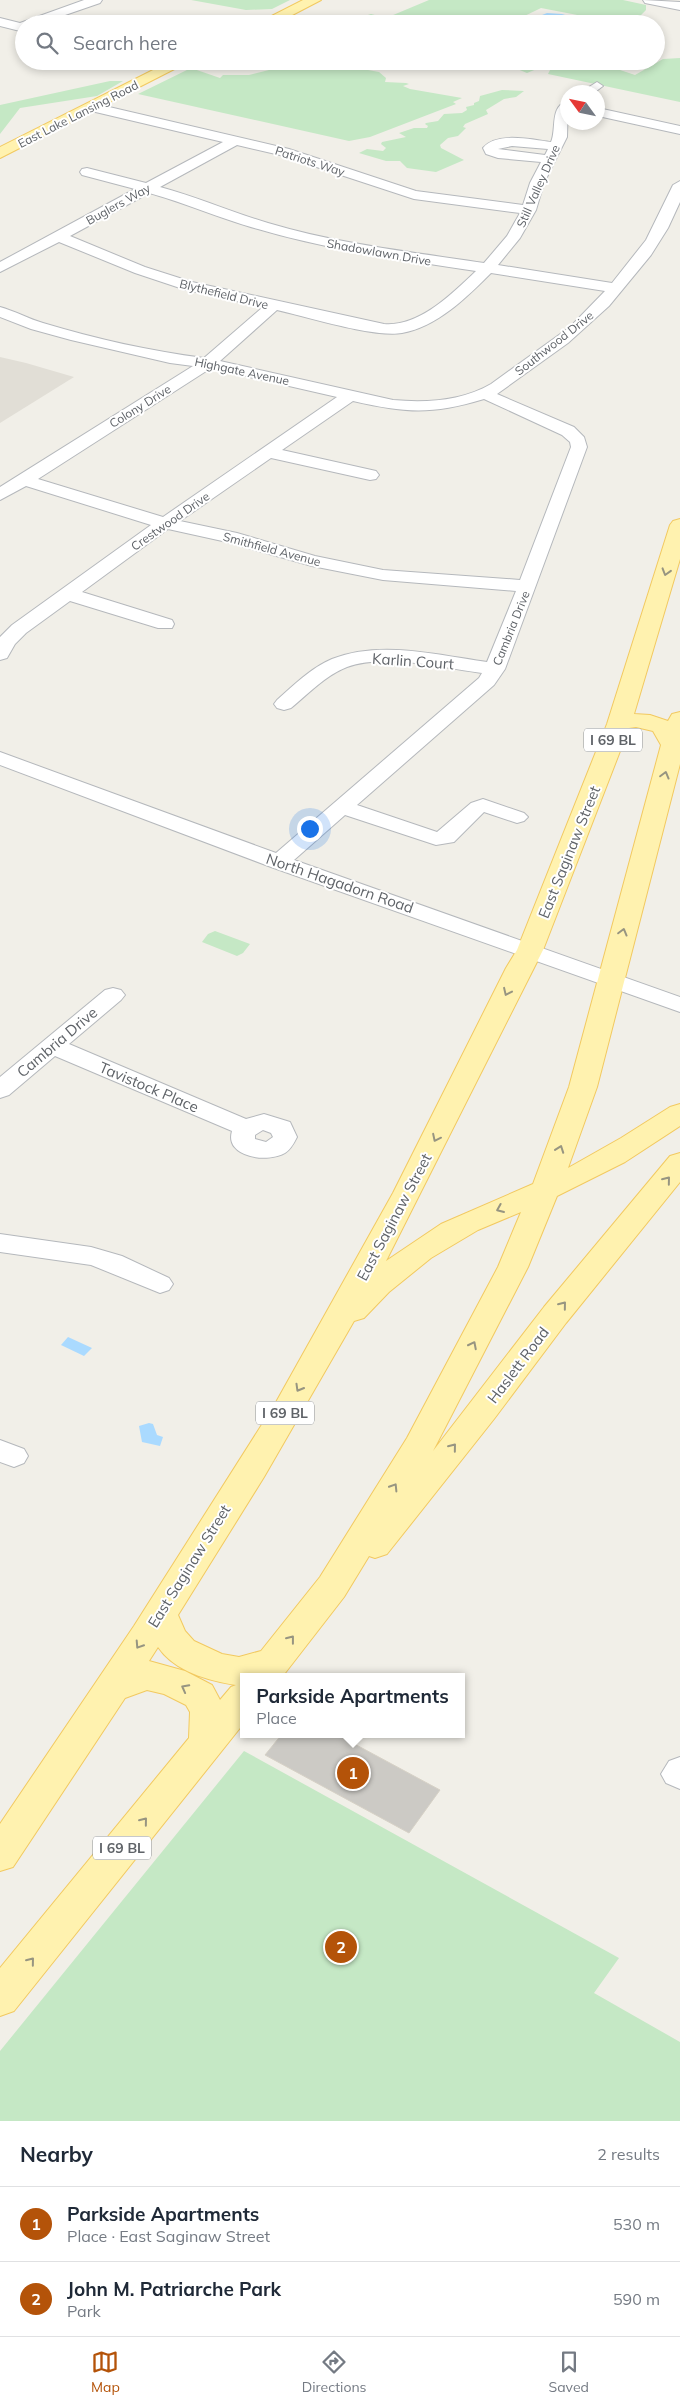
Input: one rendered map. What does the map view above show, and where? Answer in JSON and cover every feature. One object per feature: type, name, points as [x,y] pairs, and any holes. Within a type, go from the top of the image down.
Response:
[{"type":"main road","points":[[282,15],[314,0]]},
{"type":"main road","name":"East Lake Lansing Road","points":[[0,153],[164,70]]},
{"type":"main road","name":"East Saginaw Street","points":[[0,1855],[160,1614],[285,1413],[421,1168],[519,968],[530,950],[619,724],[680,525]]},
{"type":"main road","points":[[160,1614],[171,1639],[182,1651],[217,1668],[239,1671],[266,1670],[332,1587],[420,1444],[469,1354],[513,1267],[545,1190],[583,1087],[680,719]]},
{"type":"main road","points":[[619,724],[625,721],[634,721],[656,724],[665,730],[673,745]]},
{"type":"main road","points":[[321,1350],[355,1308],[408,1259],[468,1223],[545,1190],[614,1156],[680,1113]]},
{"type":"main road","name":"Haslett Road","points":[[350,1558],[372,1548],[482,1411],[555,1315],[680,1163]]},
{"type":"main road","points":[[111,1688],[146,1675],[172,1681],[199,1695],[208,1712],[207,1744]]},
{"type":"main road","name":"I 69 BL","points":[[3,1992],[240,1702]]},
{"type":"street","points":[[54,15],[96,0]]},
{"type":"street","points":[[649,0],[680,6]]},
{"type":"street","points":[[0,22],[15,25]]},
{"type":"street","name":"Patriots Way","points":[[92,107],[236,140],[314,161],[385,187],[414,195],[529,210]]},
{"type":"street","points":[[605,114],[680,130]]},
{"type":"street","name":"Still Valley Drive","points":[[397,329],[410,326],[432,313],[487,269],[510,242],[529,210],[538,180],[556,146],[560,130]]},
{"type":"street","name":"Buglers Way","points":[[0,268],[236,140]]},
{"type":"street","points":[[549,159],[498,154],[491,151],[490,148],[507,142],[556,146]]},
{"type":"street","name":"Shadowlawn Drive","points":[[87,172],[190,199],[254,224],[309,239],[368,251],[616,288]]},
{"type":"street","name":"Southwood Drive","points":[[485,394],[570,333],[600,308],[653,242],[666,220],[680,185]]},
{"type":"street","name":"Blythefield Drive","points":[[58,237],[78,243],[118,262],[163,278],[273,306],[380,328],[397,329]]},
{"type":"street","name":"Colony Drive","points":[[0,495],[208,363],[273,306]]},
{"type":"street","name":"Highgate Avenue","points":[[0,312],[36,326],[77,337],[170,358],[208,363],[393,405],[415,407],[454,403],[485,394]]},
{"type":"street","name":"Cambria Drive","points":[[279,862],[486,681],[495,669],[579,447],[578,441],[568,431],[485,394]]},
{"type":"street","name":"Crestwood Drive","points":[[0,654],[7,641],[19,628],[349,396]]},
{"type":"street","points":[[268,452],[370,475]]},
{"type":"street","name":"Smithfield Avenue","points":[[24,480],[166,523],[231,537],[312,561],[383,575],[527,586]]},
{"type":"street","points":[[68,594],[165,624]]},
{"type":"street","name":"Karlin Court","points":[[284,704],[330,668],[352,660],[394,657],[495,669]]},
{"type":"street","name":"North Hagadorn Road","points":[[0,758],[279,862],[680,1005]]},
{"type":"street","points":[[342,806],[436,840],[446,838],[478,807],[483,806],[517,816]]},
{"type":"street","name":"Cambria Drive","points":[[0,1090],[113,995]]},
{"type":"street","name":"Tavistock Place","points":[[52,1046],[246,1128]]},
{"type":"street","points":[[0,1243],[91,1256],[113,1262],[160,1284]]},
{"type":"shaded area","points":[[0,357],[26,363],[74,377],[0,423]]},
{"type":"green space","points":[[191,0],[290,0],[272,9],[246,10]]},
{"type":"green space","points":[[429,0],[623,0],[646,5],[646,10],[641,15],[577,15],[541,8],[527,15],[393,15]]},
{"type":"green space","points":[[680,58],[680,102],[548,74],[550,70],[620,70],[635,75],[644,70],[665,70],[665,59]]},
{"type":"green space","points":[[187,70],[197,70],[220,78],[223,75],[249,75],[269,70],[368,70],[379,72],[386,78],[385,82],[406,83],[409,84],[403,86],[410,89],[462,98],[453,102],[456,104],[370,137],[349,141],[138,94]]},
{"type":"green space","points":[[520,70],[534,70],[527,73]]},
{"type":"green space","points":[[110,81],[123,81],[97,96],[20,108],[0,134],[0,105]]},
{"type":"green space","points":[[502,90],[524,91],[516,97],[504,99],[486,110],[488,114],[465,124],[463,127],[466,128],[458,136],[448,138],[440,145],[441,148],[464,160],[436,172],[407,168],[400,161],[386,161],[359,153],[367,149],[383,151],[386,148],[381,144],[382,142],[406,137],[399,133],[414,128],[427,128],[426,123],[438,121],[444,114],[462,113],[467,110],[466,107],[474,105],[474,103],[479,101],[480,96]]},
{"type":"green space","points":[[215,931],[250,944],[243,953],[237,956],[202,942],[208,934]]},
{"type":"green space","points":[[244,1751],[619,1958],[594,1993],[680,2042],[680,2121],[0,2121],[0,2051]]},
{"type":"water","points":[[547,13],[565,15],[542,15]]},
{"type":"water","points":[[68,1337],[92,1348],[84,1356],[61,1345]]},
{"type":"water","points":[[149,1423],[153,1424],[157,1435],[163,1437],[160,1446],[142,1442],[139,1426]]},
{"type":"building","points":[[279,1738],[343,1738],[440,1790],[409,1833],[265,1755]]},
{"type":"place","name":"Parkside Apartments","points":[[353,1773]]},
{"type":"place","name":"John M. Patriarche Park","points":[[341,1947]]}]
